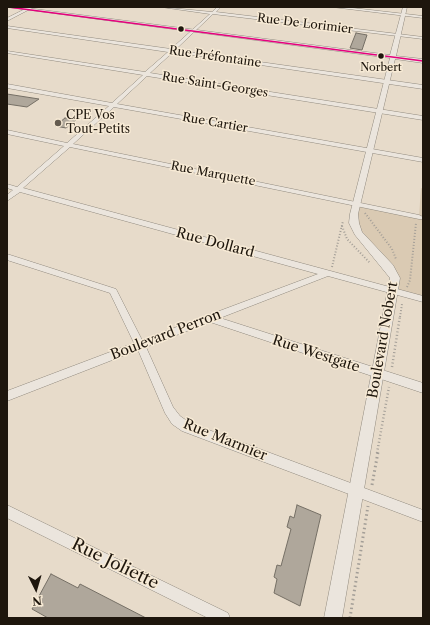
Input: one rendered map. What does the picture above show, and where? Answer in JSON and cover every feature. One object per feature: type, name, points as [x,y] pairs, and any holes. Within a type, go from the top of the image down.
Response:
[{"type":"street","points":[[8,7],[30,8],[423,62]]},
{"type":"street","name":"Rue De Lorimier","points":[[163,7],[423,38]]},
{"type":"street","points":[[7,199],[69,145],[219,7]]},
{"type":"street","points":[[334,7],[423,17]]},
{"type":"street","name":"Boulevard Nobert","points":[[333,618],[395,278],[389,268],[358,233],[354,223],[357,203],[405,7]]},
{"type":"street","points":[[7,20],[30,8]]},
{"type":"street","name":"Rue Préfontaine","points":[[7,28],[423,87]]},
{"type":"street","name":"Rue Saint-Georges","points":[[7,52],[423,118]]},
{"type":"street","name":"Rue Cartier","points":[[7,86],[423,160]]},
{"type":"street","name":"Rue Marquette","points":[[7,132],[419,216]]},
{"type":"street","name":"Rue Dollard","points":[[7,186],[329,271],[423,299]]},
{"type":"street","name":"Rue Marmier","points":[[7,257],[113,291],[140,345],[169,410],[176,420],[186,427],[423,516]]},
{"type":"street","name":"Boulevard Perron","points":[[7,396],[329,271]]},
{"type":"street","name":"Rue Westgate","points":[[209,318],[423,388]]},
{"type":"street","name":"Rue Joliette","points":[[7,511],[223,618]]},
{"type":"path","points":[[407,287],[410,280],[416,222],[419,216]]},
{"type":"path","points":[[329,271],[344,220]]},
{"type":"path","points":[[342,226],[347,239],[374,267]]},
{"type":"shaded area","points":[[421,188],[423,189],[423,299],[393,291],[396,274],[364,237],[354,214],[357,203],[419,216]]},
{"type":"building","points":[[356,33],[367,35],[362,50],[350,48]]},
{"type":"building","points":[[7,94],[39,99],[27,107],[7,104]]},
{"type":"building","points":[[65,118],[76,120],[66,128],[55,126]]},
{"type":"building","points":[[297,505],[321,515],[300,606],[274,593],[277,579],[274,577],[277,565],[281,566],[291,529],[287,527],[290,516],[294,518]]},
{"type":"building","points":[[51,574],[78,588],[80,584],[146,618],[48,618],[32,609]]},
{"type":"transit line","points":[[8,7],[423,61]]},
{"type":"place","name":"Norbert","points":[[381,56]]},
{"type":"place","name":"CPE Vos Tout-Petits","points":[[58,123]]}]
